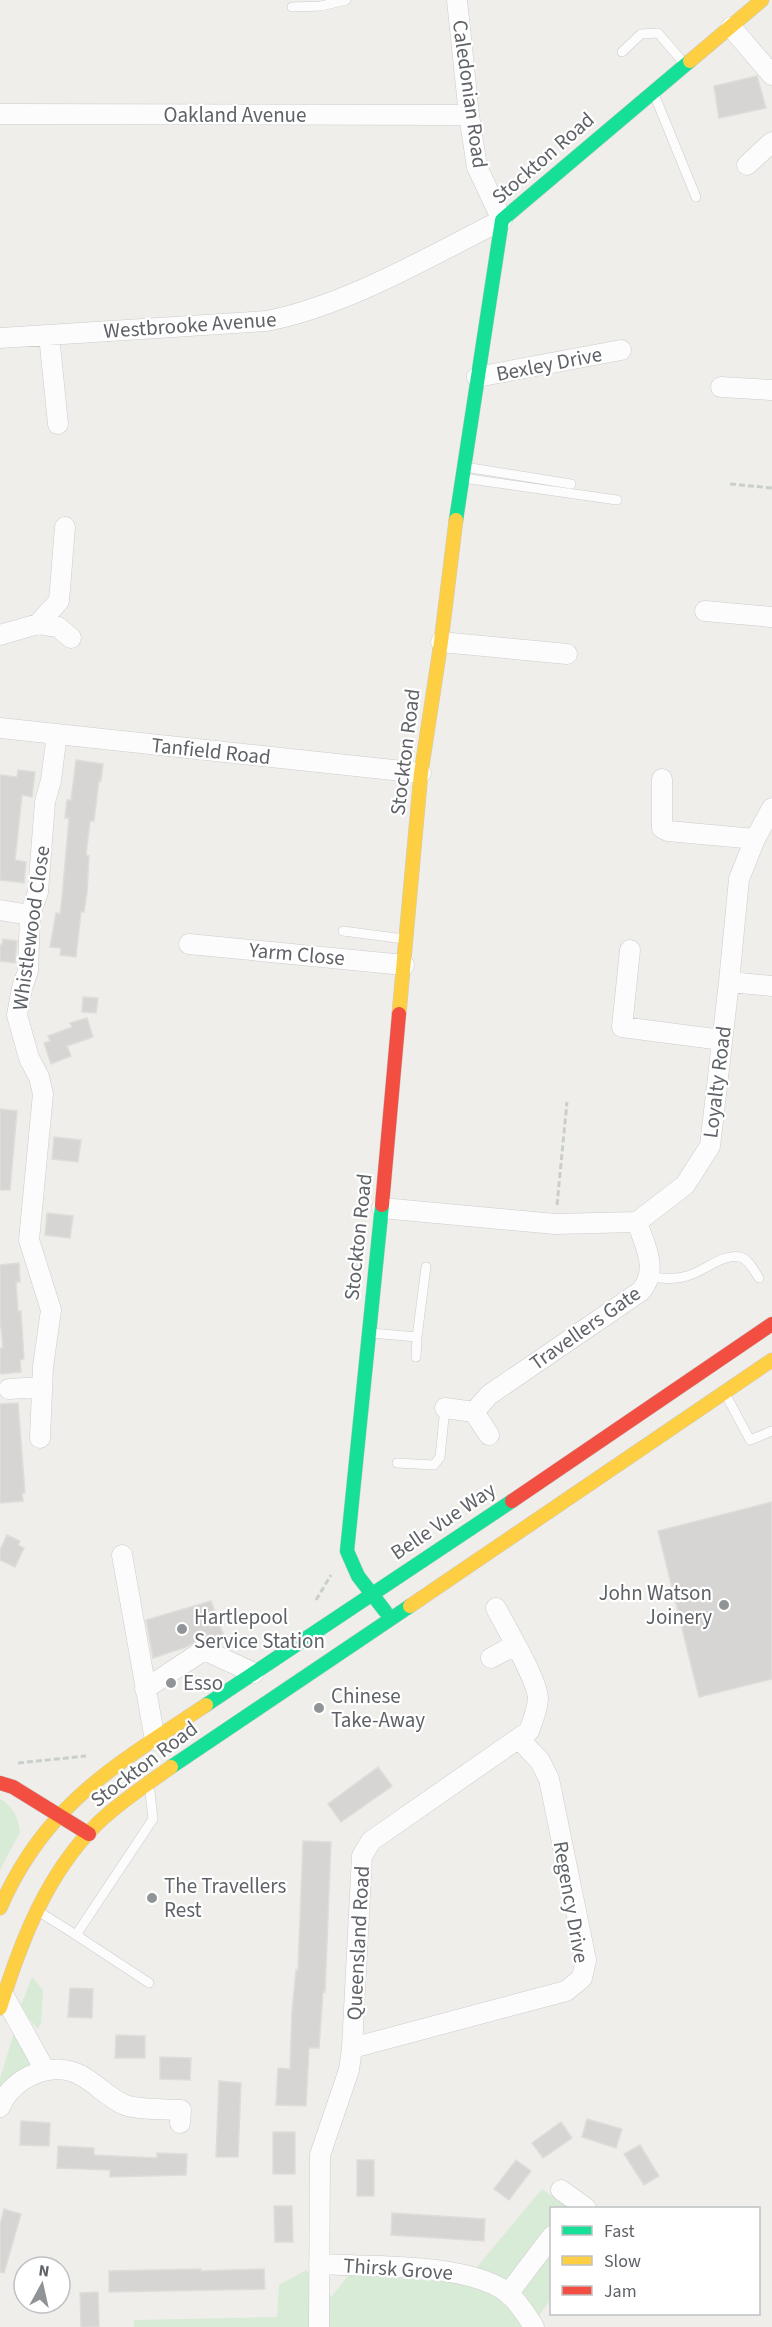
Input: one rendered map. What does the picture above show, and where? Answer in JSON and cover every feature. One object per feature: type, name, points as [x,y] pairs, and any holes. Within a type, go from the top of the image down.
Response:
[{"type":"main road","name":"Stockton Road","points":[[390,1619],[360,1582],[352,1568],[347,1551],[382,1208],[422,773],[462,472],[502,220],[762,0]]},
{"type":"main road","name":"Belle Vue Way","points":[[136,1752],[772,1324]]},
{"type":"main road","name":"Stockton Road","points":[[2,2002],[26,1932],[31,1908],[89,1834],[117,1807],[278,1692],[390,1619],[772,1360]]},
{"type":"main road","name":"Stockton Road","points":[[6,1904],[15,1876],[35,1844],[59,1814],[86,1789],[136,1752]]},
{"type":"main road","points":[[0,1783],[14,1787],[89,1834]]},
{"type":"street","name":"Caledonian Road","points":[[457,0],[477,167],[502,220]]},
{"type":"street","points":[[731,27],[772,75]]},
{"type":"street","name":"Oakland Avenue","points":[[0,114],[469,115]]},
{"type":"street","points":[[747,165],[772,142]]},
{"type":"street","name":"Westbrooke Avenue","points":[[0,338],[267,321],[299,315],[333,303],[502,220]]},
{"type":"street","points":[[49,335],[58,424]]},
{"type":"street","name":"Bexley Drive","points":[[477,377],[621,350]]},
{"type":"street","points":[[721,387],[772,390]]},
{"type":"street","points":[[38,624],[59,601],[65,527]]},
{"type":"street","points":[[705,611],[772,617]]},
{"type":"street","points":[[0,635],[38,624],[58,627],[71,638]]},
{"type":"street","points":[[441,642],[567,654]]},
{"type":"street","name":"Tanfield Road","points":[[0,728],[422,773]]},
{"type":"street","name":"Whistlewood Close","points":[[40,1438],[42,1387],[51,1310],[29,1240],[43,1094],[39,1077],[29,1058],[17,1015],[28,971],[30,915],[40,882],[45,802],[51,780],[57,735]]},
{"type":"street","points":[[662,779],[662,828],[668,831],[755,839]]},
{"type":"street","name":"Loyalty Road","points":[[637,1222],[685,1185],[710,1146],[739,879],[755,839],[772,808]]},
{"type":"street","points":[[0,910],[30,915]]},
{"type":"street","name":"Yarm Close","points":[[189,944],[404,965]]},
{"type":"street","points":[[630,950],[622,1027],[722,1040]]},
{"type":"street","points":[[729,982],[772,986]]},
{"type":"street","points":[[382,1208],[555,1224],[637,1222]]},
{"type":"street","name":"Travellers Gate","points":[[474,1412],[489,1395],[641,1291],[649,1277],[649,1260],[637,1222]]},
{"type":"street","points":[[9,1389],[42,1387]]},
{"type":"street","points":[[445,1408],[474,1412],[489,1435]]},
{"type":"street","points":[[122,1555],[155,1740]]},
{"type":"street","name":"Queensland Road","points":[[319,2327],[320,2154],[349,2070],[362,1856],[371,1841],[529,1731],[537,1710],[538,1696],[533,1680],[496,1608]]},
{"type":"street","points":[[491,1658],[515,1645]]},
{"type":"street","points":[[145,1689],[204,1650],[254,1673]]},
{"type":"street","name":"Regency Drive","points":[[352,2048],[566,1991],[582,1978],[586,1960],[549,1779],[540,1761],[519,1739]]},
{"type":"street","points":[[2,2002],[45,2070]]},
{"type":"street","points":[[0,2107],[15,2086],[27,2077],[45,2070],[69,2071],[82,2075],[103,2092],[126,2105],[181,2110],[180,2123]]},
{"type":"street","points":[[561,2190],[578,2206]]},
{"type":"street","points":[[534,2327],[508,2294],[550,2239]]},
{"type":"street","name":"Thirsk Grove","points":[[319,2264],[465,2274],[508,2294]]},
{"type":"lane","points":[[292,6],[315,7],[346,0]]},
{"type":"lane","points":[[622,52],[642,34],[658,33],[685,65]]},
{"type":"lane","points":[[653,92],[696,196]]},
{"type":"lane","points":[[462,472],[571,484]]},
{"type":"lane","points":[[462,472],[617,500]]},
{"type":"lane","points":[[343,931],[406,939]]},
{"type":"lane","points":[[649,1277],[676,1279],[685,1277],[723,1260],[739,1256],[746,1259],[759,1278]]},
{"type":"lane","points":[[416,1357],[426,1267]]},
{"type":"lane","points":[[369,1333],[417,1337]]},
{"type":"lane","points":[[724,1393],[735,1408],[750,1440],[772,1431]]},
{"type":"lane","points":[[397,1463],[434,1465],[440,1457],[445,1408]]},
{"type":"lane","points":[[76,1935],[153,1819],[149,1784]]},
{"type":"lane","points":[[31,1908],[149,1983]]},
{"type":"path","points":[[730,484],[772,488]]},
{"type":"path","points":[[555,1224],[567,1102]]},
{"type":"path","points":[[12,1762],[23,1764],[91,1756]]},
{"type":"green space","points":[[0,1799],[14,1812],[20,1832],[0,1870]]},
{"type":"green space","points":[[32,1977],[43,1990],[41,2023],[38,2029],[21,2005]]},
{"type":"green space","points":[[15,2029],[41,2066],[0,2089],[0,2079]]},
{"type":"green space","points":[[542,2189],[568,2207],[550,2207],[550,2300],[531,2327],[134,2327],[134,2320],[277,2317],[279,2285],[306,2270],[331,2297],[349,2275],[440,2281],[462,2285]]},
{"type":"building","points":[[757,76],[766,108],[719,118],[714,86]]},
{"type":"building","points":[[76,760],[103,764],[94,821],[90,821],[86,855],[89,856],[87,892],[84,912],[81,912],[76,957],[60,955],[61,948],[50,947],[56,913],[60,914],[69,818],[65,818],[67,800],[71,800]]},
{"type":"building","points":[[18,770],[35,772],[32,797],[22,795],[15,860],[26,862],[24,883],[0,880],[0,775],[17,777]]},
{"type":"building","points":[[3,939],[17,941],[15,963],[0,961],[0,945]]},
{"type":"building","points":[[83,997],[98,998],[96,1013],[82,1012]]},
{"type":"building","points":[[87,1018],[93,1037],[67,1046],[71,1056],[51,1064],[44,1043],[50,1041],[48,1036],[72,1027],[70,1023]]},
{"type":"building","points":[[0,1109],[17,1111],[10,1190],[0,1190]]},
{"type":"building","points":[[54,1137],[81,1140],[78,1162],[52,1159]]},
{"type":"building","points":[[47,1213],[73,1216],[70,1238],[45,1235]]},
{"type":"building","points":[[19,1263],[20,1282],[16,1282],[18,1311],[21,1311],[24,1359],[20,1360],[21,1372],[0,1374],[0,1348],[3,1348],[0,1318],[0,1265]]},
{"type":"building","points":[[18,1403],[25,1493],[22,1493],[23,1501],[0,1503],[0,1404]]},
{"type":"building","name":"John Watson Joinery","points":[[772,1502],[772,1679],[699,1697],[658,1531]]},
{"type":"building","points":[[7,1535],[20,1541],[18,1545],[24,1548],[15,1567],[0,1560],[0,1550]]},
{"type":"building","name":"Hartlepool Service Station","points":[[211,1601],[224,1636],[211,1640],[203,1638],[186,1647],[153,1658],[146,1620]]},
{"type":"building","points":[[378,1767],[392,1786],[341,1822],[328,1804]]},
{"type":"building","points":[[303,1841],[331,1842],[325,1992],[323,1991],[319,2048],[309,2048],[306,2106],[276,2105],[278,2068],[290,2069],[292,2012],[296,1970],[298,1970]]},
{"type":"building","points":[[70,1988],[93,1989],[92,2018],[68,2017]]},
{"type":"building","points":[[116,2035],[145,2036],[145,2058],[115,2058]]},
{"type":"building","points":[[160,2057],[191,2058],[190,2080],[160,2079]]},
{"type":"building","points":[[219,2081],[241,2083],[238,2157],[216,2157]]},
{"type":"building","points":[[587,2119],[622,2129],[616,2148],[582,2137]]},
{"type":"building","points":[[21,2121],[50,2123],[49,2146],[20,2145]]},
{"type":"building","points":[[561,2122],[572,2138],[543,2158],[532,2143]]},
{"type":"building","points":[[273,2132],[295,2132],[295,2174],[273,2174]]},
{"type":"building","points":[[640,2145],[659,2176],[644,2185],[624,2154]]},
{"type":"building","points":[[58,2146],[94,2148],[94,2155],[157,2158],[157,2153],[187,2154],[186,2175],[110,2177],[110,2170],[57,2168]]},
{"type":"building","points":[[357,2160],[374,2160],[374,2196],[357,2196]]},
{"type":"building","points":[[516,2160],[531,2171],[509,2200],[494,2189]]},
{"type":"building","points":[[274,2206],[292,2206],[293,2242],[275,2242]]},
{"type":"building","points":[[4,2209],[21,2214],[4,2273],[0,2272],[0,2225]]},
{"type":"building","points":[[392,2213],[485,2219],[484,2241],[391,2235]]},
{"type":"building","points":[[201,2269],[201,2271],[264,2269],[265,2289],[109,2292],[109,2271]]},
{"type":"building","points":[[98,2292],[99,2327],[81,2327],[80,2293]]},
{"type":"traffic: fast","points":[[456,520],[502,220],[690,61]]},
{"type":"traffic: fast","points":[[382,1205],[347,1551],[358,1576],[385,1611]]},
{"type":"traffic: fast","points":[[206,1705],[512,1501]]},
{"type":"traffic: fast","points":[[171,1767],[410,1606]]},
{"type":"traffic: slow","points":[[690,61],[762,0]]},
{"type":"traffic: slow","points":[[399,1014],[421,773],[441,642],[456,520]]},
{"type":"traffic: slow","points":[[410,1606],[772,1360]]},
{"type":"traffic: slow","points":[[0,1908],[18,1872],[61,1814],[113,1768],[206,1705]]},
{"type":"traffic: slow","points":[[0,2008],[27,1933],[50,1886],[64,1864],[106,1815],[171,1767]]},
{"type":"traffic: jam","points":[[382,1205],[399,1014]]},
{"type":"traffic: jam","points":[[512,1501],[772,1324]]},
{"type":"traffic: jam","points":[[0,1783],[13,1787],[89,1834]]},
{"type":"place","name":"John Watson Joinery","points":[[724,1605]]},
{"type":"place","name":"Hartlepool Service Station","points":[[182,1629]]},
{"type":"place","name":"Esso","points":[[171,1683]]},
{"type":"place","name":"Chinese Take-Away","points":[[319,1708]]},
{"type":"place","name":"The Travellers Rest","points":[[152,1898]]}]
